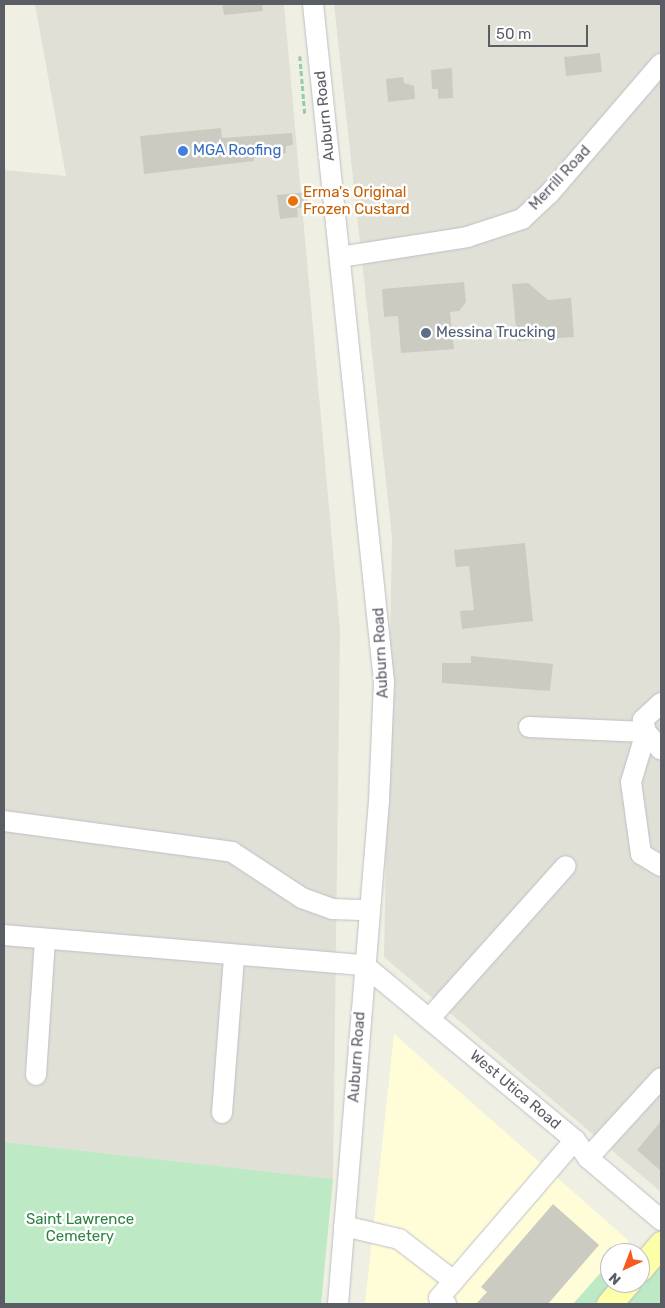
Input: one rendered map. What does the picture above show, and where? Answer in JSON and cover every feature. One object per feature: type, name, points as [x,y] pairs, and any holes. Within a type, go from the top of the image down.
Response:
[{"type":"main road","points":[[650,1257],[661,1244]]},
{"type":"main road","points":[[609,1304],[618,1293]]},
{"type":"street","name":"Auburn Road","points":[[313,4],[384,672],[379,801],[368,910],[338,1304]]},
{"type":"street","name":"Merrill Road","points":[[340,257],[467,237],[522,219],[549,194],[661,64]]},
{"type":"street","points":[[661,703],[644,720],[646,732],[632,782],[641,854],[661,866]]},
{"type":"street","points":[[529,728],[646,732],[661,750]]},
{"type":"street","points":[[4,820],[232,852],[302,898],[332,909],[368,910]]},
{"type":"street","points":[[429,1019],[566,866]]},
{"type":"street","points":[[4,935],[364,966]]},
{"type":"street","points":[[36,1075],[45,940]]},
{"type":"street","points":[[222,1113],[234,956]]},
{"type":"street","name":"West Utica Road","points":[[364,966],[575,1140],[588,1158],[661,1220]]},
{"type":"street","points":[[588,1158],[661,1078]]},
{"type":"street","points":[[446,1304],[439,1298],[575,1140]]},
{"type":"street","points":[[344,1226],[400,1238],[454,1281]]},
{"type":"path","points":[[300,44],[305,114]]},
{"type":"shaded area","points":[[35,4],[284,4],[340,630],[333,1179],[4,1142],[4,170],[66,176]]},
{"type":"shaded area","points":[[334,4],[661,4],[661,1192],[384,957],[392,537]]},
{"type":"shaded area","points":[[394,1034],[629,1241],[627,1243],[600,1243],[600,1275],[576,1304],[365,1304]]},
{"type":"green space","name":"Saint Lawrence Cemetery","points":[[4,1142],[333,1179],[321,1304],[4,1304]]},
{"type":"green space","points":[[656,1263],[661,1266],[661,1304],[621,1304],[630,1293],[650,1293],[650,1270]]},
{"type":"green space","points":[[600,1273],[600,1293],[603,1293],[594,1304],[573,1304]]},
{"type":"building","points":[[222,4],[262,4],[263,11],[224,15]]},
{"type":"building","points":[[600,53],[602,72],[566,76],[564,57]]},
{"type":"building","points":[[452,68],[453,98],[438,99],[438,89],[432,89],[431,70]]},
{"type":"building","points":[[403,77],[404,83],[414,86],[415,99],[388,102],[386,79]]},
{"type":"building","name":"MGA Roofing","points":[[221,128],[222,138],[292,133],[293,145],[286,146],[286,153],[254,156],[254,161],[144,174],[140,136]]},
{"type":"building","name":"Erma's Original Frozen Custard","points":[[307,192],[309,207],[297,208],[298,217],[280,219],[277,195]]},
{"type":"building","name":"Messina Trucking","points":[[464,282],[466,302],[459,311],[450,312],[454,349],[401,353],[398,316],[384,317],[382,289]]},
{"type":"building","points":[[528,283],[548,300],[571,298],[574,337],[517,341],[512,284]]},
{"type":"building","points":[[525,543],[533,621],[462,629],[460,611],[474,610],[469,566],[456,567],[454,550]]},
{"type":"building","points":[[471,656],[553,664],[550,691],[442,683],[442,663],[471,663]]},
{"type":"building","points":[[661,1121],[661,1171],[637,1150]]},
{"type":"building","points":[[553,1204],[599,1245],[548,1304],[476,1304],[487,1292],[481,1287]]},
{"type":"place","name":"MGA Roofing","points":[[183,151]]},
{"type":"place","name":"Erma's Original Frozen Custard","points":[[293,201]]},
{"type":"place","name":"Messina Trucking","points":[[426,333]]}]
